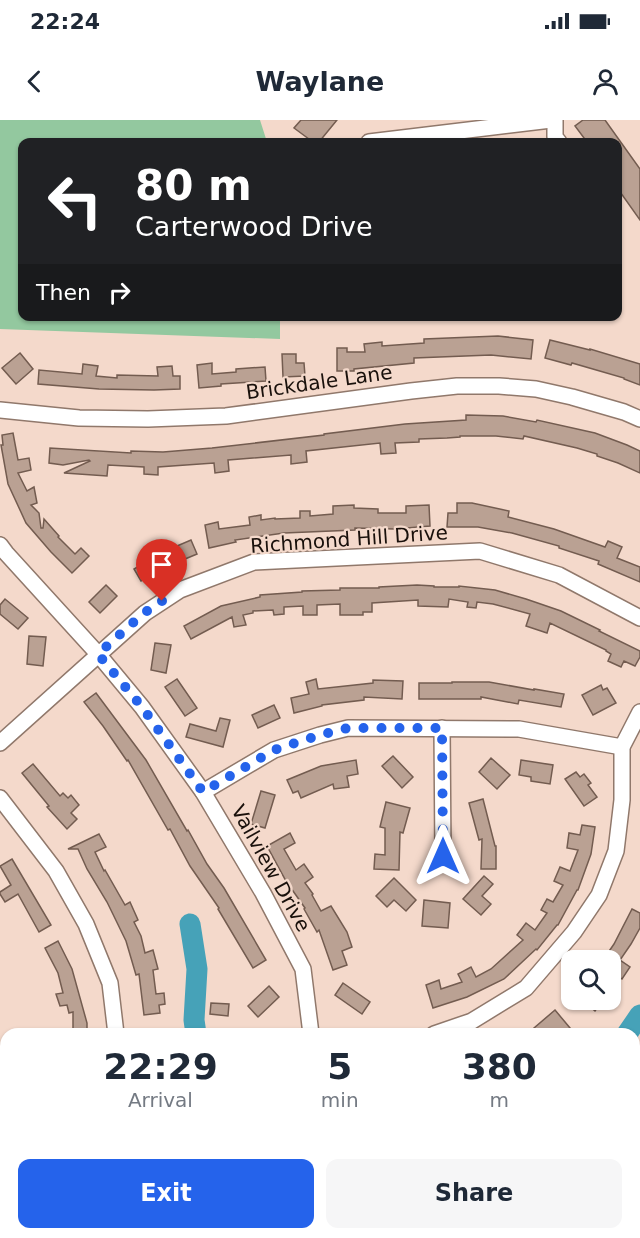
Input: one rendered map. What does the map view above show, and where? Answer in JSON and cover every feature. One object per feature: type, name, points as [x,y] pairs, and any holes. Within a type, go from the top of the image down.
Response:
[{"type":"street","points":[[402,138],[553,120],[556,138]]},
{"type":"street","name":"Brickdale Lane","points":[[0,410],[79,418],[159,419],[226,416],[457,386],[499,386],[536,389],[572,397],[640,419]]},
{"type":"street","name":"Vailview Drive","points":[[0,545],[98,654],[142,707],[203,792],[263,893],[303,969],[310,1028]]},
{"type":"street","name":"Richmond Hill Drive","points":[[0,743],[144,613],[180,590],[254,562],[480,551],[559,575],[640,618]]},
{"type":"street","points":[[452,1028],[472,1021],[526,988],[574,932],[599,896],[616,851],[622,800],[622,747],[640,712]]},
{"type":"street","points":[[203,792],[274,750],[348,728],[519,729],[622,747]]},
{"type":"street","points":[[442,728],[443,856]]},
{"type":"street","points":[[0,798],[56,871],[86,924],[110,983],[115,1028]]},
{"type":"green space","points":[[0,120],[260,120],[266,138],[18,138],[18,321],[280,321],[280,339],[0,329]]},
{"type":"building","points":[[301,120],[337,120],[322,138],[308,138],[294,128]]},
{"type":"building","points":[[583,120],[605,120],[618,138],[584,138],[575,126]]},
{"type":"building","points":[[622,144],[640,169],[640,220],[622,195]]},
{"type":"building","points":[[498,336],[533,340],[531,359],[491,355],[414,358],[414,363],[337,371],[337,348],[347,348],[347,352],[365,352],[364,344],[382,342],[382,346],[424,343],[424,339]]},
{"type":"building","points":[[550,340],[640,364],[640,385],[572,363],[571,365],[545,358]]},
{"type":"building","points":[[20,353],[33,369],[16,384],[2,368]]},
{"type":"building","points":[[282,354],[296,354],[296,363],[304,363],[305,376],[283,377]]},
{"type":"building","points":[[212,363],[212,374],[236,372],[236,369],[265,367],[266,381],[199,388],[197,365]]},
{"type":"building","points":[[83,364],[98,366],[96,376],[117,378],[117,375],[158,376],[157,367],[172,366],[173,376],[180,376],[180,389],[99,389],[38,384],[39,370],[82,374]]},
{"type":"building","points":[[466,415],[503,416],[536,422],[537,420],[595,433],[640,451],[640,473],[597,456],[597,454],[524,436],[523,439],[460,436],[419,439],[419,442],[395,443],[396,453],[381,454],[380,443],[306,451],[307,462],[291,464],[291,455],[228,460],[229,471],[215,473],[214,463],[158,467],[158,475],[144,474],[144,467],[108,465],[107,476],[64,473],[89,460],[63,465],[49,463],[50,448],[131,453],[131,451],[163,452],[405,424],[466,420]]},
{"type":"building","points":[[13,433],[18,460],[29,458],[31,470],[18,473],[27,491],[34,487],[37,503],[31,505],[39,513],[41,528],[43,528],[44,519],[75,554],[81,548],[89,556],[72,573],[26,523],[8,484],[1,445],[3,445],[2,435]]},
{"type":"building","points":[[457,503],[472,503],[509,511],[508,517],[554,529],[605,547],[608,541],[622,547],[617,558],[640,567],[640,582],[598,564],[599,561],[559,548],[559,546],[512,533],[478,527],[447,527],[448,513],[457,513]]},
{"type":"building","points":[[354,505],[354,508],[378,509],[378,513],[406,513],[406,506],[429,505],[430,526],[284,533],[235,540],[236,542],[209,548],[205,525],[218,522],[219,529],[250,525],[249,517],[261,515],[261,520],[300,518],[300,511],[310,511],[310,516],[333,514],[333,506]]},
{"type":"building","points":[[191,540],[197,554],[161,569],[141,581],[134,569],[163,552]]},
{"type":"building","points":[[106,585],[117,596],[100,613],[89,602]]},
{"type":"building","points":[[417,585],[495,590],[526,599],[561,611],[600,630],[640,651],[640,657],[635,666],[624,661],[621,667],[608,661],[611,654],[606,650],[550,623],[547,633],[526,626],[530,614],[477,602],[476,608],[467,607],[468,602],[449,599],[448,607],[418,606],[418,600],[372,603],[372,612],[363,612],[363,615],[340,615],[340,604],[317,605],[317,615],[303,615],[303,606],[284,607],[284,614],[274,615],[273,610],[253,611],[253,613],[243,615],[246,625],[234,627],[232,617],[191,639],[184,626],[221,606],[260,597],[260,595],[340,590],[340,588]]},
{"type":"building","points":[[5,599],[28,618],[18,629],[0,614],[0,605]]},
{"type":"building","points":[[29,636],[46,637],[43,666],[27,664]]},
{"type":"building","points":[[155,643],[171,645],[166,673],[151,670]]},
{"type":"building","points":[[177,679],[197,708],[185,716],[165,687]]},
{"type":"building","points":[[316,679],[318,689],[373,683],[373,680],[403,681],[402,699],[364,697],[364,700],[322,705],[294,713],[291,698],[309,694],[306,682]]},
{"type":"building","points":[[489,682],[564,694],[561,707],[519,700],[518,704],[481,697],[481,699],[419,699],[419,683]]},
{"type":"building","points":[[601,685],[603,690],[607,688],[616,703],[593,715],[582,695]]},
{"type":"building","points":[[96,693],[146,760],[266,960],[253,968],[128,760],[84,702]]},
{"type":"building","points":[[274,705],[280,718],[258,728],[252,715]]},
{"type":"building","points":[[220,718],[230,720],[223,747],[186,737],[190,724],[216,731]]},
{"type":"building","points":[[393,756],[413,777],[402,788],[382,766]]},
{"type":"building","points":[[491,758],[510,775],[497,789],[479,772]]},
{"type":"building","points":[[356,760],[358,774],[347,776],[349,787],[334,789],[333,784],[301,798],[298,791],[293,793],[287,780],[321,766]]},
{"type":"building","points":[[521,760],[553,765],[550,784],[531,781],[531,777],[519,775]]},
{"type":"building","points":[[33,764],[60,796],[63,793],[68,798],[71,795],[79,805],[71,813],[77,819],[67,829],[47,807],[49,806],[22,773]]},
{"type":"building","points":[[576,772],[580,777],[584,774],[591,783],[588,785],[597,797],[584,806],[565,779]]},
{"type":"building","points":[[261,791],[275,795],[265,828],[251,824]]},
{"type":"building","points":[[483,799],[496,846],[496,869],[481,869],[482,839],[479,840],[469,803]]},
{"type":"building","points":[[386,802],[410,808],[403,833],[400,832],[399,870],[374,869],[375,854],[385,855],[385,828],[380,827]]},
{"type":"building","points":[[582,825],[595,827],[591,854],[578,890],[558,925],[537,950],[504,979],[467,997],[433,1008],[426,985],[439,980],[441,989],[462,982],[458,974],[471,967],[476,977],[491,969],[523,940],[517,935],[526,923],[535,930],[547,913],[541,910],[547,899],[553,902],[563,885],[554,881],[560,867],[570,871],[578,850],[567,848],[569,833],[580,835]]},
{"type":"building","points":[[290,833],[295,843],[284,849],[296,870],[304,864],[313,877],[305,883],[321,911],[331,906],[347,932],[352,947],[342,951],[347,965],[333,970],[319,930],[317,932],[267,846]]},
{"type":"building","points":[[99,834],[106,847],[95,852],[125,905],[130,902],[138,920],[134,922],[141,936],[145,953],[153,950],[158,969],[153,970],[156,994],[164,993],[165,1004],[159,1005],[160,1013],[144,1015],[139,974],[136,975],[126,941],[78,849],[68,849]]},
{"type":"building","points":[[12,859],[51,925],[39,932],[18,894],[5,902],[0,894],[11,885],[0,866]]},
{"type":"building","points":[[484,876],[493,884],[482,896],[491,904],[481,915],[463,899]]},
{"type":"building","points":[[394,878],[416,900],[406,911],[394,900],[387,907],[376,896]]},
{"type":"building","points":[[424,900],[450,903],[448,928],[422,926]]},
{"type":"building","points":[[632,909],[640,913],[640,928],[621,959],[621,950],[610,950]]},
{"type":"building","points":[[58,941],[72,969],[87,1028],[73,1028],[73,1012],[69,1013],[67,1005],[60,1006],[56,994],[63,993],[58,973],[45,948]]},
{"type":"building","points":[[621,961],[630,967],[621,978]]},
{"type":"building","points":[[343,983],[370,1002],[362,1014],[335,995]]},
{"type":"building","points":[[269,986],[279,997],[258,1017],[248,1006]]},
{"type":"building","points":[[211,1003],[229,1004],[228,1016],[210,1014]]},
{"type":"building","points":[[555,1010],[570,1028],[534,1028]]},
{"type":"waterway","points":[[190,924],[197,969],[195,1028]]},
{"type":"waterway","points":[[631,1028],[640,1015]]},
{"type":"route","points":[[162,601],[144,613],[98,654],[142,707],[203,792],[274,750],[320,735],[348,728],[442,728],[443,856]]}]
